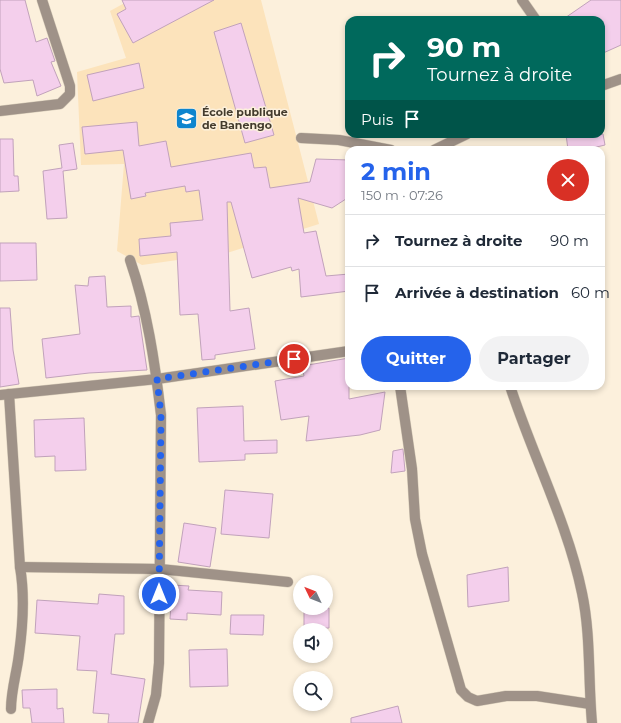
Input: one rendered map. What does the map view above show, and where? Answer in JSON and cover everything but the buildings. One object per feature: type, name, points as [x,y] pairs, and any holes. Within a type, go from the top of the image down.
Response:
[{"type":"street","points":[[0,110],[60,104],[70,94],[70,86],[42,0]]},
{"type":"street","points":[[522,0],[533,16]]},
{"type":"street","points":[[605,85],[621,79]]},
{"type":"street","points":[[301,138],[339,140],[370,146]]},
{"type":"street","points":[[442,146],[459,138]]},
{"type":"street","points":[[130,260],[141,295],[157,379],[161,415],[159,663],[156,695],[148,723]]},
{"type":"street","points":[[12,709],[11,696],[19,655],[24,588],[20,567],[4,394],[157,379],[345,352]]},
{"type":"street","points":[[401,390],[412,469],[415,519],[422,554],[461,690],[468,697],[478,701],[506,696],[537,696],[590,704]]},
{"type":"street","points":[[511,390],[523,426],[561,525],[582,593],[587,631],[592,723]]},
{"type":"street","points":[[20,567],[160,569],[288,582]]},
{"type":"shaded area","name":"École publique de Banengo","points":[[130,0],[261,0],[319,224],[227,253],[142,265],[117,251],[124,164],[81,165],[77,72],[126,58],[110,11]]},
{"type":"place","name":"École publique de Banengo","points":[[186,118]]},
{"type":"route","points":[[159,594],[161,415],[157,379],[294,359]]}]
